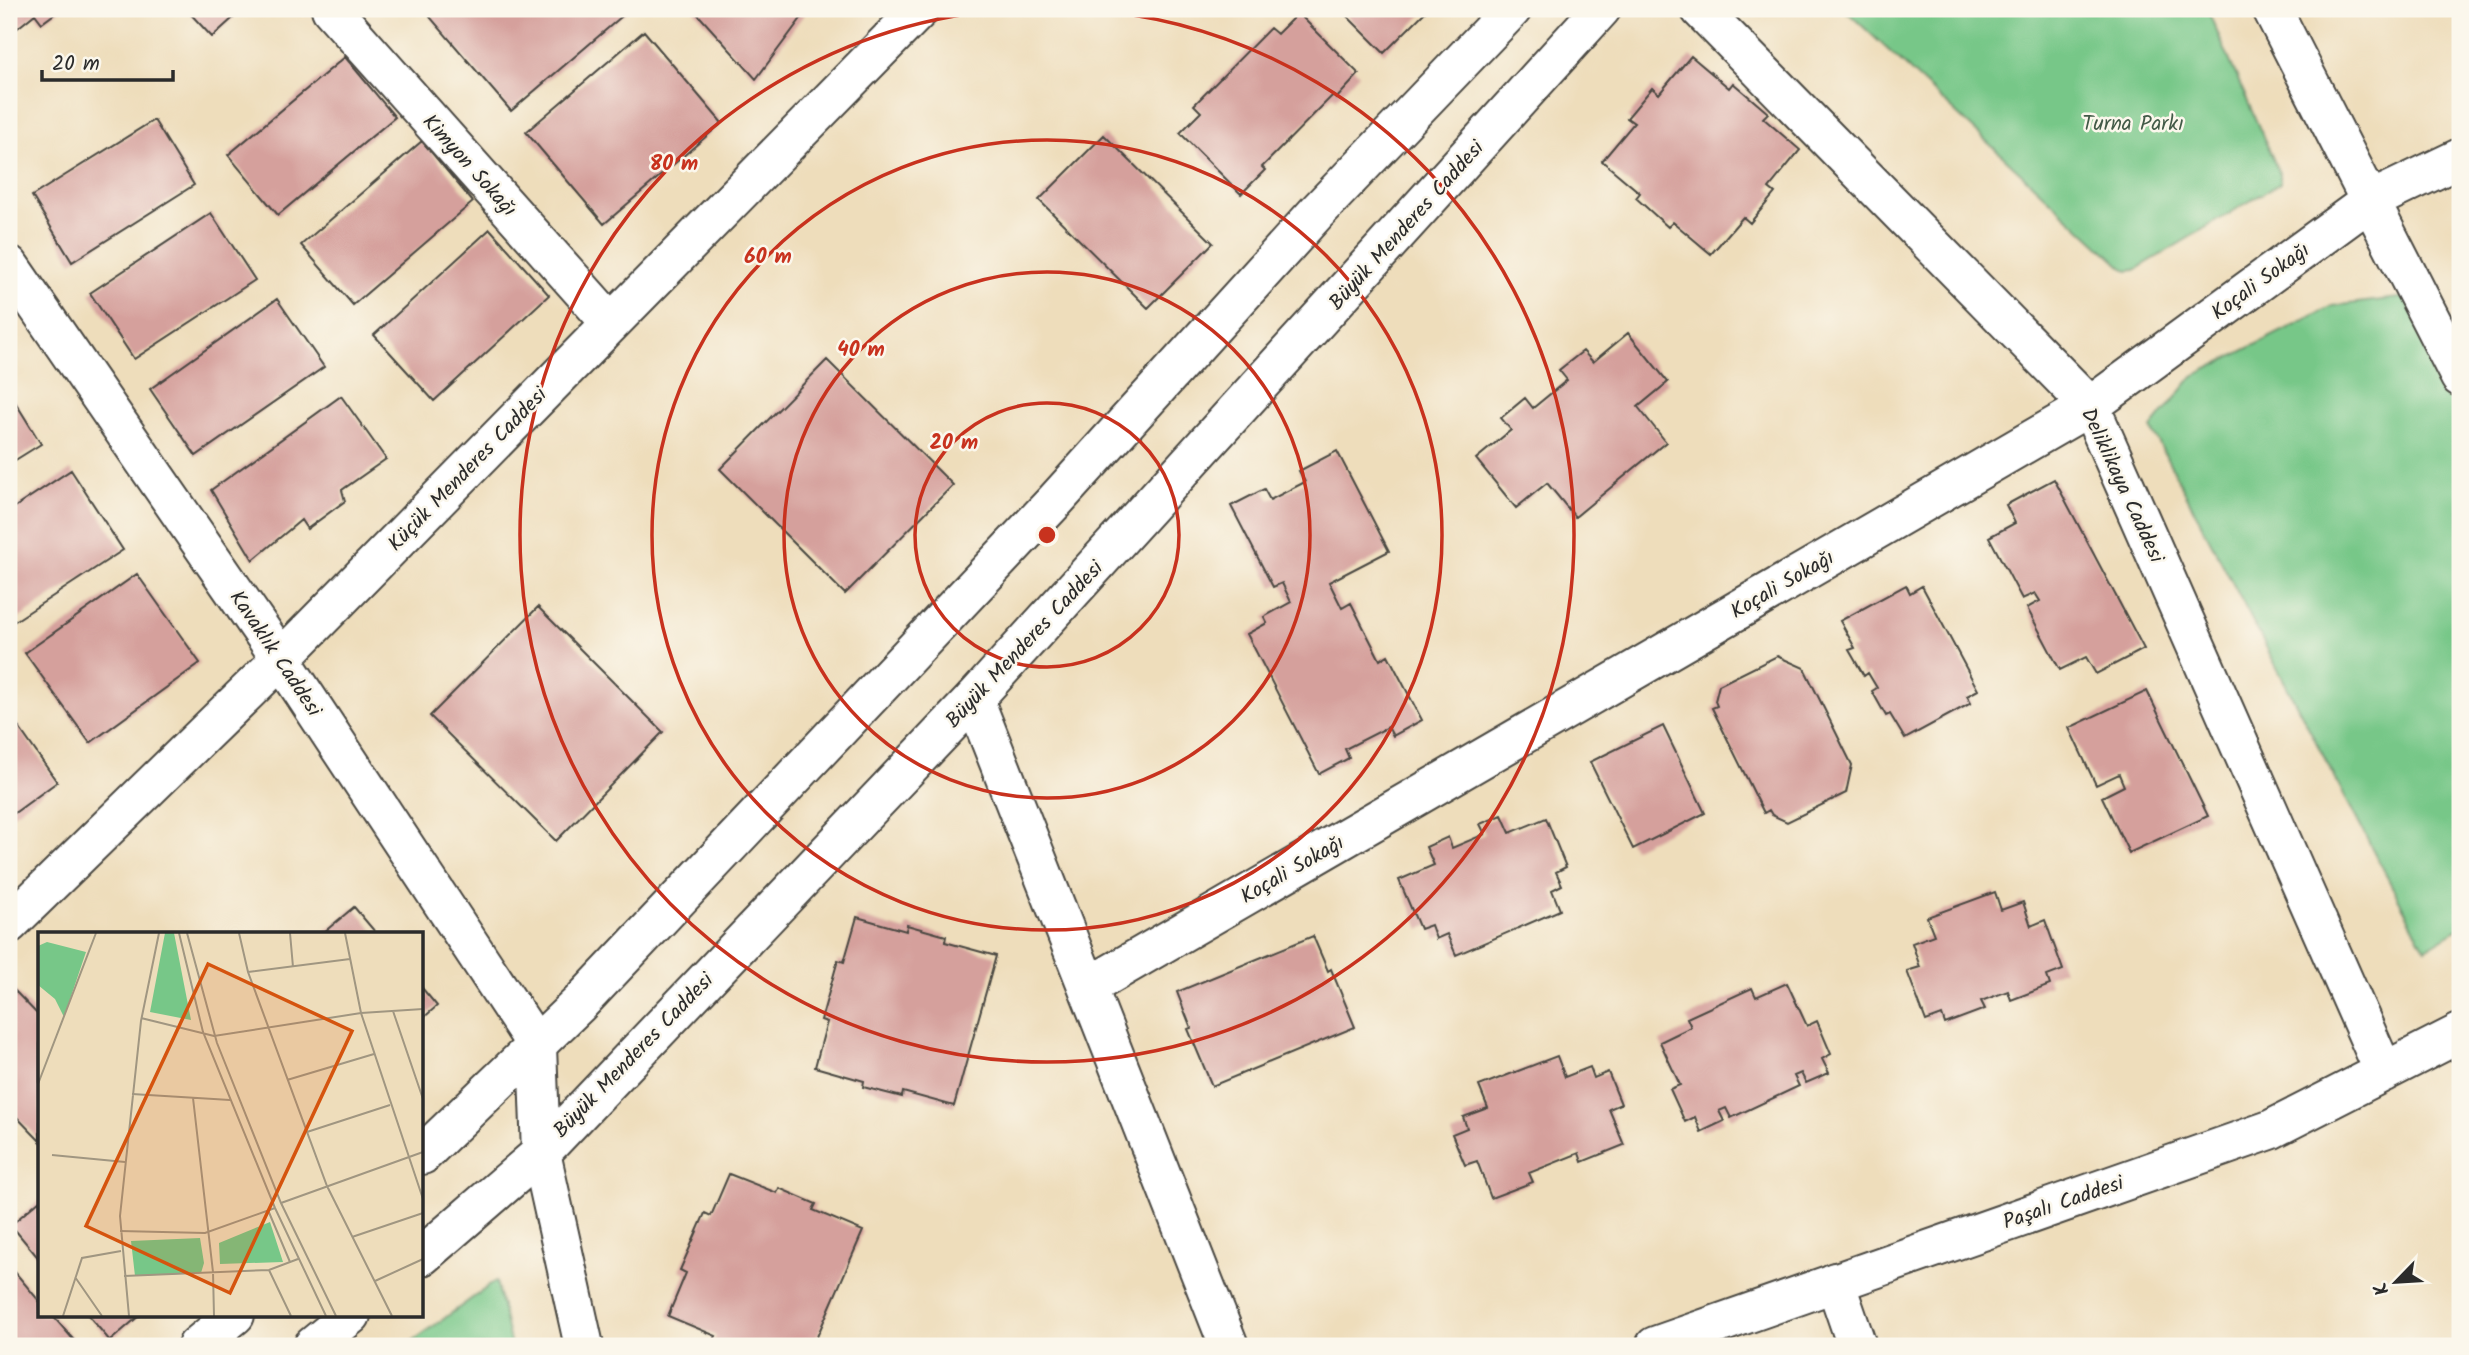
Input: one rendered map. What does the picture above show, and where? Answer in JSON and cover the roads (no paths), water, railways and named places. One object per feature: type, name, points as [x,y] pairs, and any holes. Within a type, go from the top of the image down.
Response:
[{"type":"street","name":"Kimyon Sokağı","points":[[331,9],[610,322]]},
{"type":"street","name":"Küçük Menderes Caddesi","points":[[9,924],[281,659],[920,9]]},
{"type":"street","points":[[424,1153],[537,1046],[1045,512],[1317,212],[1512,9]]},
{"type":"street","name":"Büyük Menderes Caddesi","points":[[424,1254],[541,1153],[974,699],[1601,9]]},
{"type":"street","name":"Deliklikaya Caddesi","points":[[1700,9],[2090,406],[2384,1072]]},
{"type":"street","points":[[2272,9],[2460,377]]},
{"type":"street","name":"Koçali Sokağı","points":[[1088,987],[2090,406],[2370,201],[2460,158]]},
{"type":"street","name":"Kavaklık Caddesi","points":[[9,265],[281,659],[537,1046]]},
{"type":"street","points":[[974,699],[1229,1346]]},
{"type":"street","name":"Paşalı Caddesi","points":[[1655,1346],[2270,1130],[2460,1033]]},
{"type":"street","points":[[537,1046],[541,1153],[584,1346]]},
{"type":"street","points":[[1835,1282],[1857,1346]]},
{"type":"street","points":[[197,1346],[234,1316]]},
{"type":"street","points":[[313,1346],[350,1316]]},
{"type":"park label","name":"Turna Parkı","points":[[2133,123]]}]
